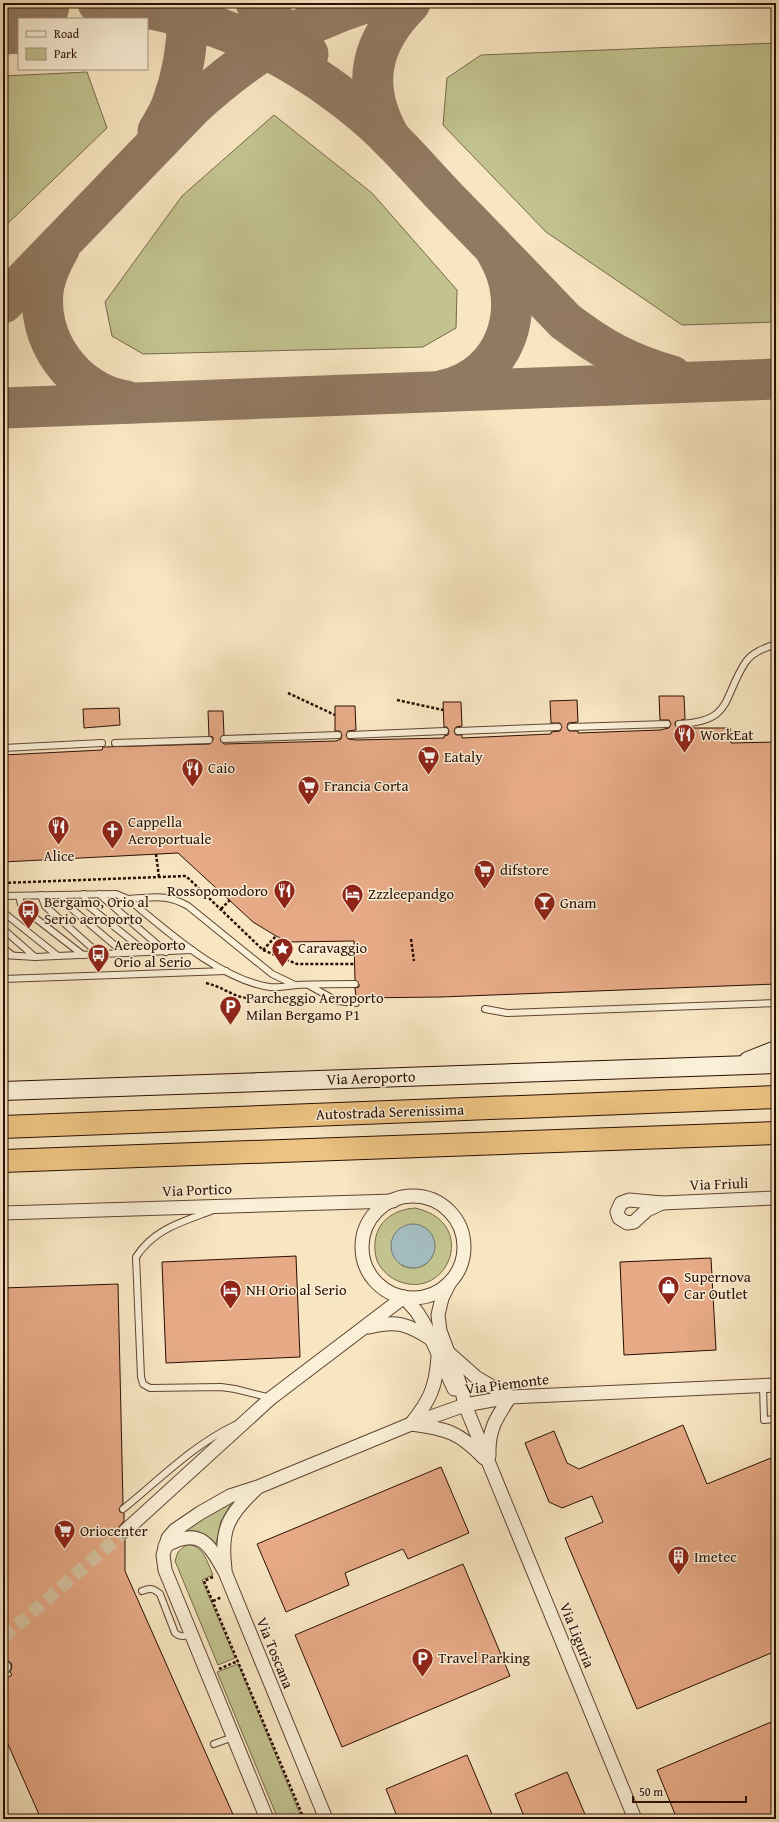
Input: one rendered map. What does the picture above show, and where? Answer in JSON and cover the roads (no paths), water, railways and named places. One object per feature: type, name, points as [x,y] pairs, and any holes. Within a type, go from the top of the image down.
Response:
[{"type":"highway","name":"Autostrada Serenissima","points":[[3,1127],[776,1097]]},
{"type":"highway","points":[[3,1162],[776,1133]]},
{"type":"main road","name":"Via Aeroporto","points":[[739,1064],[776,1050]]},
{"type":"main road","name":"Via Aeroporto","points":[[3,1091],[739,1064],[776,1064]]},
{"type":"street","points":[[409,1197],[424,1198],[441,1205],[455,1218],[460,1227],[464,1243],[463,1259],[458,1272],[450,1282],[429,1296],[417,1298],[404,1297],[391,1293],[379,1285],[367,1268],[364,1258],[363,1241],[368,1224],[374,1215],[393,1201],[409,1197]]},
{"type":"street","name":"Via Friuli","points":[[662,1202],[776,1198]]},
{"type":"street","name":"Via Portico","points":[[3,1213],[393,1201]]},
{"type":"street","name":"Via Liguria","points":[[450,1282],[442,1298],[438,1315],[443,1354],[435,1386],[412,1424],[435,1427],[454,1433],[469,1442],[489,1464]]},
{"type":"street","points":[[125,1531],[271,1398],[404,1297]]},
{"type":"street","name":"Via Liguria","points":[[404,1297],[417,1312],[431,1339],[443,1354],[461,1387],[465,1405],[635,1819]]},
{"type":"street","points":[[364,1328],[386,1322],[400,1324],[412,1327],[431,1339]]},
{"type":"street","name":"Via Liguria","points":[[443,1354],[477,1378],[510,1397],[491,1429],[488,1449],[489,1464]]},
{"type":"street","name":"Via Piemonte","points":[[165,1546],[175,1530],[200,1513],[230,1496],[258,1487],[412,1424],[465,1405],[510,1397],[776,1385]]},
{"type":"street","name":"Via Piemonte","points":[[220,1574],[224,1558],[226,1528],[231,1516],[241,1503],[258,1487]]},
{"type":"street","name":"Via Toscana","points":[[165,1546],[180,1539],[194,1537],[200,1539],[212,1549],[220,1574],[326,1819]]},
{"type":"street","points":[[165,1546],[163,1555],[165,1570],[267,1819]]},
{"type":"lane","points":[[679,724],[697,723],[718,714],[732,691],[746,662],[754,654],[776,644]]},
{"type":"lane","points":[[571,727],[667,724]]},
{"type":"lane","points":[[458,731],[558,727]]},
{"type":"lane","points":[[350,735],[446,731]]},
{"type":"lane","points":[[224,739],[338,735]]},
{"type":"lane","points":[[115,743],[209,740]]},
{"type":"lane","points":[[3,748],[102,743]]},
{"type":"lane","points":[[84,894],[86,904],[146,952]]},
{"type":"lane","points":[[99,894],[166,952]]},
{"type":"lane","points":[[3,896],[116,894],[128,899],[192,950],[228,971],[258,984],[270,987],[355,984]]},
{"type":"lane","points":[[41,895],[45,906],[99,954]]},
{"type":"lane","points":[[61,895],[66,904],[124,953]]},
{"type":"lane","points":[[19,896],[21,904],[25,910],[83,955]]},
{"type":"lane","points":[[128,899],[164,897],[176,899],[188,906],[272,974],[297,985]]},
{"type":"lane","points":[[3,912],[58,956]]},
{"type":"lane","points":[[3,930],[35,957]]},
{"type":"lane","points":[[3,948],[12,955]]},
{"type":"lane","points":[[3,955],[35,957],[192,950]]},
{"type":"lane","points":[[3,979],[228,971]]},
{"type":"lane","points":[[308,985],[337,1001],[356,1003]]},
{"type":"lane","points":[[485,1009],[507,1013],[776,1003]]},
{"type":"lane","points":[[224,1205],[158,1234],[147,1242],[136,1257],[141,1377],[143,1384],[150,1388],[221,1387],[271,1398]]},
{"type":"lane","points":[[763,1386],[764,1420],[776,1419]]},
{"type":"lane","points":[[123,1509],[201,1444],[216,1434],[250,1417]]},
{"type":"lane","points":[[142,1591],[150,1588],[156,1590],[160,1594],[179,1637],[190,1634]]},
{"type":"lane","points":[[214,1744],[233,1737]]},
{"type":"water","points":[[409,1224],[417,1224],[422,1225],[429,1230],[434,1237],[434,1255],[429,1262],[422,1267],[409,1268],[401,1265],[394,1258],[391,1250],[391,1242],[394,1234],[401,1227]]},
{"type":"tunnel","points":[[3,1638],[125,1531]]},
{"type":"place","name":"WorkEat","points":[[684,754]]},
{"type":"place","name":"Eataly","points":[[429,776]]},
{"type":"place","name":"Caio","points":[[192,788]]},
{"type":"place","name":"Francia Corta","points":[[309,806]]},
{"type":"place","name":"Alice","points":[[59,846]]},
{"type":"place","name":"Cappella Aeroportuale","points":[[112,850]]},
{"type":"place","name":"difstore","points":[[485,890]]},
{"type":"place","name":"Rossopomodoro","points":[[284,910]]},
{"type":"place","name":"Zzzleepandgo","points":[[353,914]]},
{"type":"place","name":"Gnam","points":[[545,922]]},
{"type":"place","name":"Bergamo, Orio al Serio aeroporto","points":[[28,930]]},
{"type":"place","name":"Caravaggio","points":[[282,968]]},
{"type":"place","name":"Aereoporto Orio al Serio","points":[[99,974]]},
{"type":"place","name":"Parcheggio Aeroporto Milan Bergamo P1","points":[[231,1026]]},
{"type":"place","name":"Supernova Car Outlet","points":[[668,1306]]},
{"type":"place","name":"NH Orio al Serio","points":[[231,1310]]},
{"type":"place","name":"Oriocenter","points":[[64,1550]]},
{"type":"place","name":"Imetec","points":[[679,1576]]},
{"type":"place","name":"Travel Parking","points":[[422,1678]]}]
